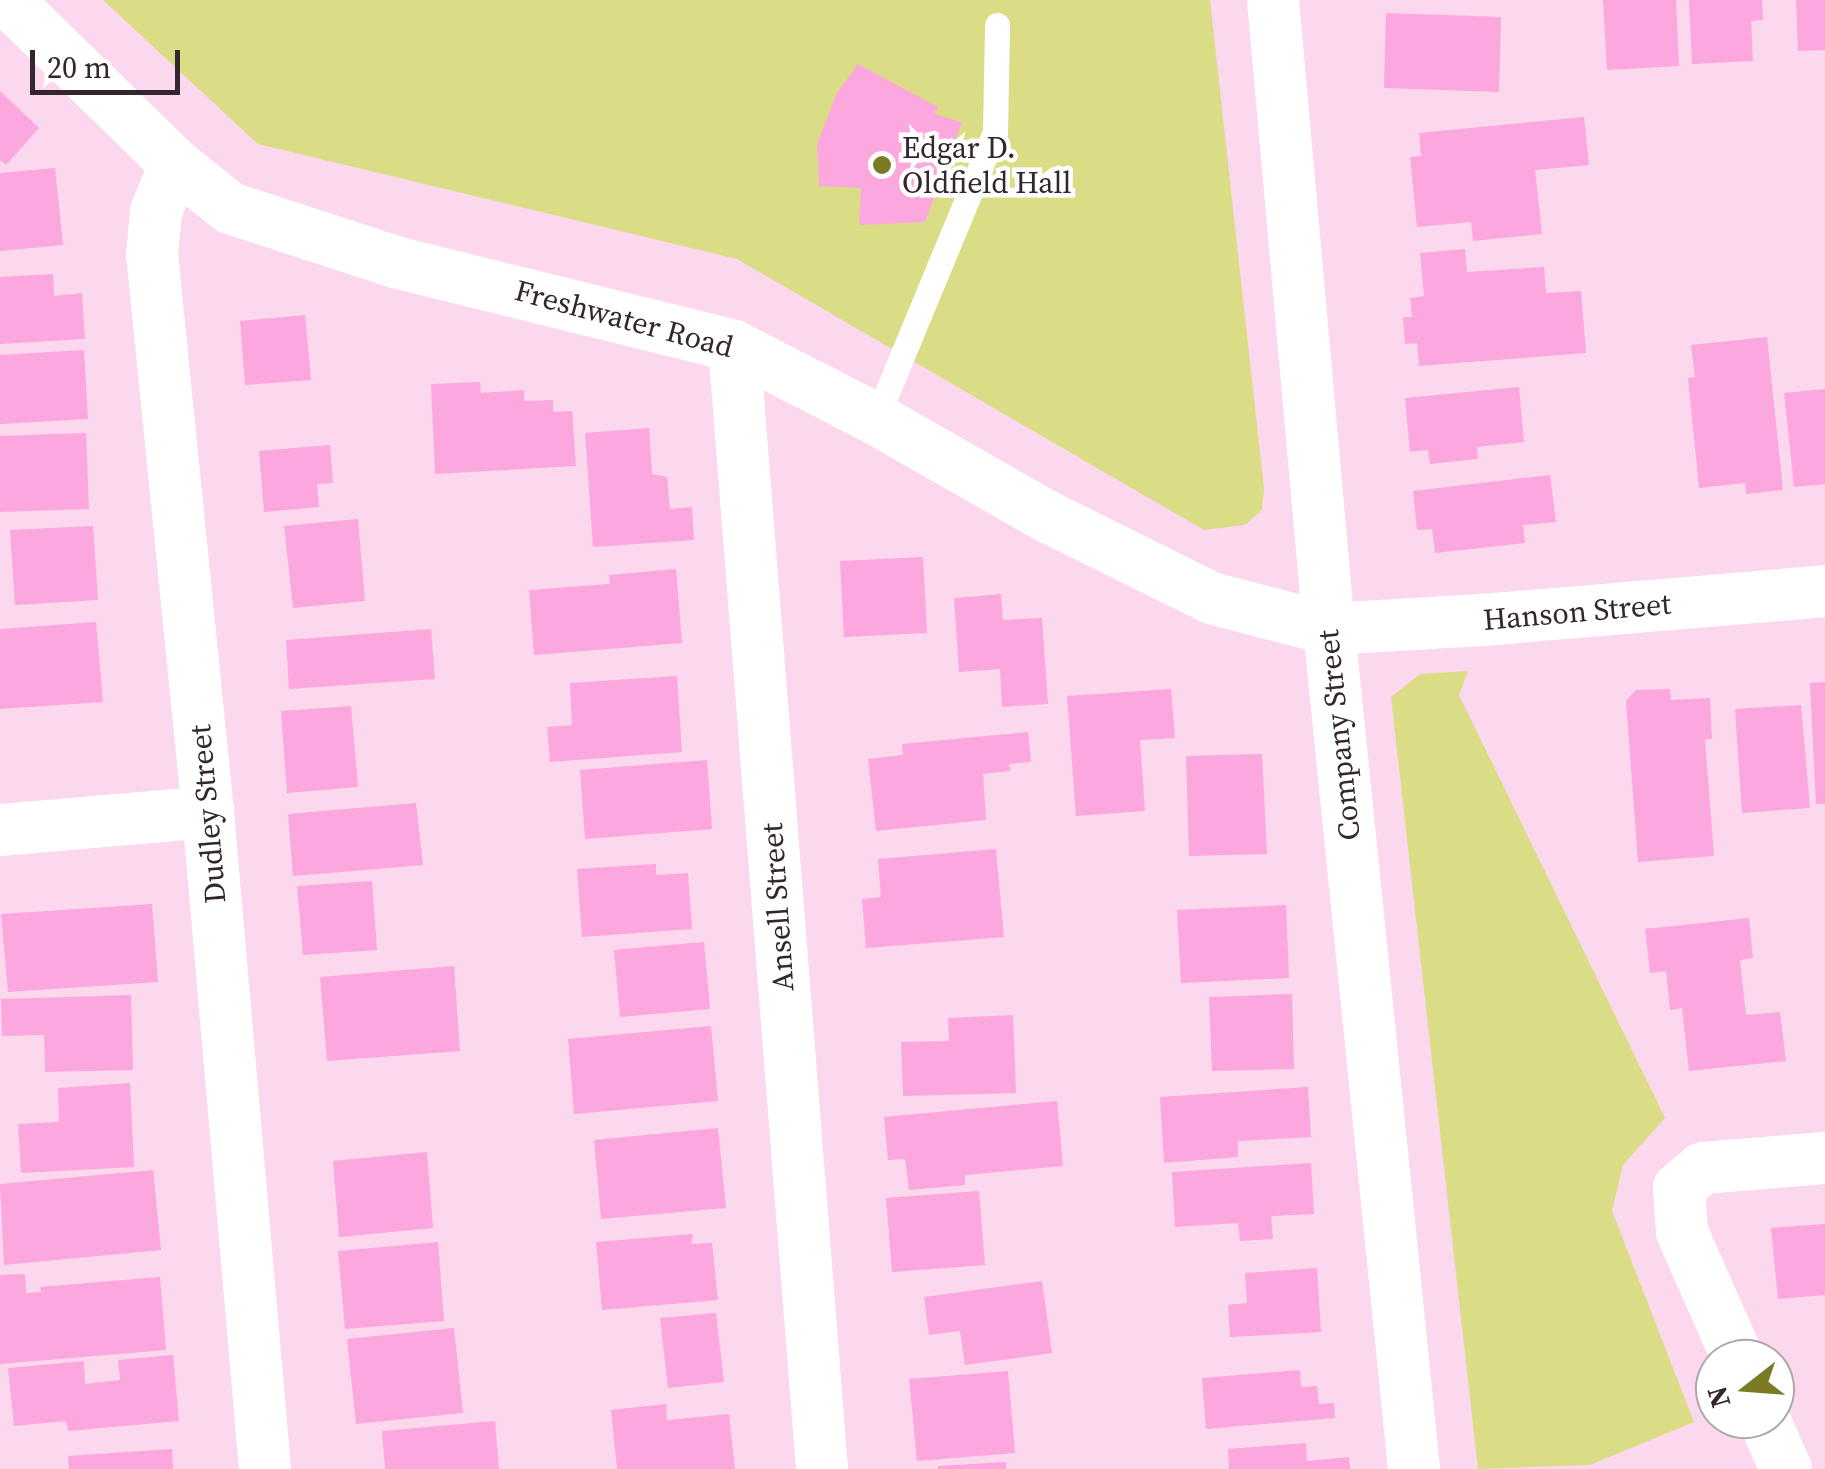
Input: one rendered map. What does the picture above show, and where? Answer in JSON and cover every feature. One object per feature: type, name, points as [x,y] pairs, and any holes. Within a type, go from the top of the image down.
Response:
[{"type":"street","name":"Freshwater Road","points":[[7,0],[175,164],[230,208],[340,244],[734,346],[876,418],[1046,516],[1211,598],[1328,628]]},
{"type":"street","name":"Company Street","points":[[1272,0],[1328,628],[1414,1469]]},
{"type":"street","name":"Dudley Street","points":[[175,164],[156,212],[152,254],[208,812],[264,1469]]},
{"type":"street","name":"Ansell Street","points":[[734,346],[822,1469]]},
{"type":"street","name":"Hanson Street","points":[[1328,628],[1482,620],[1825,590]]},
{"type":"street","points":[[0,830],[208,812]]},
{"type":"street","points":[[1729,1339],[1682,1232],[1679,1188],[1702,1168],[1825,1158]]},
{"type":"street","points":[[1773,1439],[1786,1469]]},
{"type":"lane","points":[[876,418],[994,132],[997,25]]},
{"type":"green space","points":[[103,0],[1210,0],[1264,489],[1262,510],[1245,525],[1204,530],[737,259],[258,144]]},
{"type":"green space","points":[[1468,671],[1459,695],[1665,1118],[1623,1165],[1612,1211],[1694,1422],[1590,1465],[1478,1469],[1391,697],[1420,674]]},
{"type":"building","points":[[1603,0],[1676,0],[1679,66],[1607,70]]},
{"type":"building","points":[[1689,0],[1762,0],[1763,20],[1751,21],[1753,61],[1692,64]]},
{"type":"building","points":[[1796,0],[1825,0],[1825,50],[1798,51]]},
{"type":"building","points":[[1386,13],[1501,17],[1499,92],[1384,88]]},
{"type":"building","name":"Edgar D. Oldfield Hall","points":[[858,64],[938,107],[934,114],[962,122],[925,222],[859,225],[861,188],[819,186],[817,144],[837,93]]},
{"type":"building","points":[[0,91],[39,128],[6,165],[0,160]]},
{"type":"building","points":[[1584,117],[1589,165],[1535,170],[1542,234],[1473,241],[1471,222],[1417,227],[1410,157],[1421,156],[1419,133]]},
{"type":"building","points":[[55,168],[63,245],[0,251],[0,173]]},
{"type":"building","points":[[1465,249],[1467,272],[1544,267],[1546,293],[1581,291],[1586,353],[1419,366],[1417,343],[1405,344],[1403,317],[1412,317],[1410,298],[1424,296],[1420,253]]},
{"type":"building","points":[[53,274],[54,296],[82,293],[85,339],[0,344],[0,277]]},
{"type":"building","points":[[305,315],[311,380],[245,385],[240,321]]},
{"type":"building","points":[[1767,337],[1783,490],[1746,494],[1745,483],[1699,488],[1688,378],[1695,377],[1691,345]]},
{"type":"building","points":[[84,350],[88,419],[0,424],[0,355]]},
{"type":"building","points":[[480,382],[481,393],[524,390],[524,401],[553,400],[553,412],[572,411],[576,466],[435,474],[431,384]]},
{"type":"building","points":[[1519,387],[1524,442],[1477,447],[1478,459],[1430,464],[1428,450],[1410,452],[1405,398]]},
{"type":"building","points":[[1825,389],[1825,484],[1794,487],[1784,393]]},
{"type":"building","points":[[649,428],[652,474],[667,477],[670,509],[692,507],[694,540],[593,547],[585,433]]},
{"type":"building","points":[[86,433],[89,509],[0,512],[0,436]]},
{"type":"building","points":[[330,445],[333,483],[317,484],[319,507],[264,512],[259,451]]},
{"type":"building","points":[[1550,475],[1556,522],[1523,525],[1525,543],[1435,553],[1432,529],[1417,530],[1413,491]]},
{"type":"building","points":[[358,519],[365,601],[293,608],[284,526]]},
{"type":"building","points":[[93,526],[98,600],[15,605],[10,530]]},
{"type":"building","points":[[923,557],[927,633],[844,637],[840,561]]},
{"type":"building","points":[[676,569],[682,643],[534,655],[529,590],[610,584],[609,575]]},
{"type":"building","points":[[1001,594],[1003,620],[1042,618],[1048,704],[1002,707],[1000,669],[959,672],[954,598]]},
{"type":"building","points":[[96,622],[103,702],[0,709],[0,629]]},
{"type":"building","points":[[431,629],[435,679],[289,689],[286,640]]},
{"type":"building","points":[[677,676],[682,752],[550,762],[547,727],[572,725],[570,683]]},
{"type":"building","points":[[1825,682],[1825,804],[1816,804],[1810,683]]},
{"type":"building","points":[[1171,689],[1175,738],[1140,740],[1145,811],[1076,816],[1067,696]]},
{"type":"building","points":[[1670,689],[1671,700],[1710,698],[1712,739],[1705,739],[1714,856],[1638,862],[1626,701],[1636,690]]},
{"type":"building","points":[[1801,705],[1810,808],[1742,813],[1735,709]]},
{"type":"building","points":[[351,706],[358,787],[287,793],[281,711]]},
{"type":"building","points":[[1028,732],[1031,762],[1009,764],[1010,771],[983,774],[986,820],[876,831],[868,759],[903,755],[902,744]]},
{"type":"building","points":[[1262,754],[1267,854],[1189,856],[1186,756]]},
{"type":"building","points":[[707,760],[712,829],[585,839],[580,770]]},
{"type":"building","points":[[416,803],[423,865],[293,876],[288,814]]},
{"type":"building","points":[[996,849],[1004,937],[866,948],[862,899],[881,897],[878,859]]},
{"type":"building","points":[[656,864],[656,875],[688,873],[692,929],[582,937],[577,869]]},
{"type":"building","points":[[372,881],[377,950],[303,955],[297,886]]},
{"type":"building","points":[[152,904],[158,982],[8,992],[1,914]]},
{"type":"building","points":[[1286,905],[1289,978],[1181,983],[1177,910]]},
{"type":"building","points":[[1749,918],[1753,958],[1740,960],[1746,1015],[1780,1012],[1786,1061],[1689,1071],[1682,1008],[1670,1010],[1666,971],[1650,973],[1645,929]]},
{"type":"building","points":[[704,942],[710,1009],[620,1017],[614,950]]},
{"type":"building","points":[[454,966],[460,1051],[327,1061],[320,977]]},
{"type":"building","points":[[1292,994],[1294,1069],[1212,1071],[1209,997]]},
{"type":"building","points":[[131,995],[133,1070],[45,1072],[44,1035],[2,1036],[1,999]]},
{"type":"building","points":[[1013,1015],[1016,1093],[903,1096],[901,1042],[949,1041],[948,1018]]},
{"type":"building","points":[[711,1026],[718,1101],[574,1114],[568,1039]]},
{"type":"building","points":[[130,1083],[134,1167],[21,1173],[18,1124],[59,1122],[58,1088]]},
{"type":"building","points":[[1308,1087],[1311,1137],[1238,1141],[1238,1157],[1164,1163],[1160,1097]]},
{"type":"building","points":[[1057,1101],[1063,1166],[965,1175],[965,1185],[909,1190],[905,1159],[888,1160],[884,1117]]},
{"type":"building","points":[[718,1128],[726,1208],[601,1219],[594,1140]]},
{"type":"building","points":[[427,1152],[433,1228],[339,1237],[333,1161]]},
{"type":"building","points":[[1311,1163],[1314,1214],[1271,1216],[1273,1239],[1240,1241],[1238,1223],[1175,1227],[1172,1172]]},
{"type":"building","points":[[153,1170],[161,1250],[4,1265],[0,1184]]},
{"type":"building","points":[[979,1191],[985,1265],[892,1272],[886,1198]]},
{"type":"building","points":[[1825,1224],[1825,1295],[1778,1299],[1771,1228]]},
{"type":"building","points":[[693,1234],[691,1244],[712,1243],[718,1300],[602,1310],[596,1242]]},
{"type":"building","points":[[438,1242],[444,1321],[345,1329],[338,1251]]},
{"type":"building","points":[[1317,1268],[1321,1332],[1230,1337],[1228,1305],[1247,1303],[1245,1273]]},
{"type":"building","points":[[25,1274],[26,1293],[41,1292],[40,1287],[160,1277],[166,1350],[0,1364],[0,1275]]},
{"type":"building","points":[[1042,1281],[1052,1353],[965,1365],[960,1331],[929,1335],[924,1297]]},
{"type":"building","points":[[716,1313],[724,1382],[668,1388],[660,1318]]},
{"type":"building","points":[[454,1328],[463,1413],[356,1424],[347,1339]]},
{"type":"building","points":[[173,1355],[179,1421],[68,1431],[66,1421],[14,1426],[8,1368],[84,1361],[85,1384],[120,1380],[118,1360]]},
{"type":"building","points":[[1300,1370],[1301,1387],[1317,1386],[1319,1404],[1334,1403],[1335,1418],[1206,1429],[1202,1378]]},
{"type":"building","points":[[1008,1371],[1015,1453],[917,1461],[909,1379]]},
{"type":"building","points":[[666,1404],[667,1420],[729,1414],[735,1469],[617,1469],[611,1410]]},
{"type":"building","points":[[495,1421],[499,1469],[385,1469],[382,1431]]},
{"type":"building","points":[[1306,1443],[1307,1461],[1349,1457],[1350,1469],[1229,1469],[1228,1449]]},
{"type":"building","points":[[172,1449],[173,1469],[69,1469],[68,1456]]},
{"type":"building","points":[[1006,1462],[1006,1469],[938,1469],[938,1466]]},
{"type":"place","name":"Edgar D. Oldfield Hall","points":[[882,165]]}]
